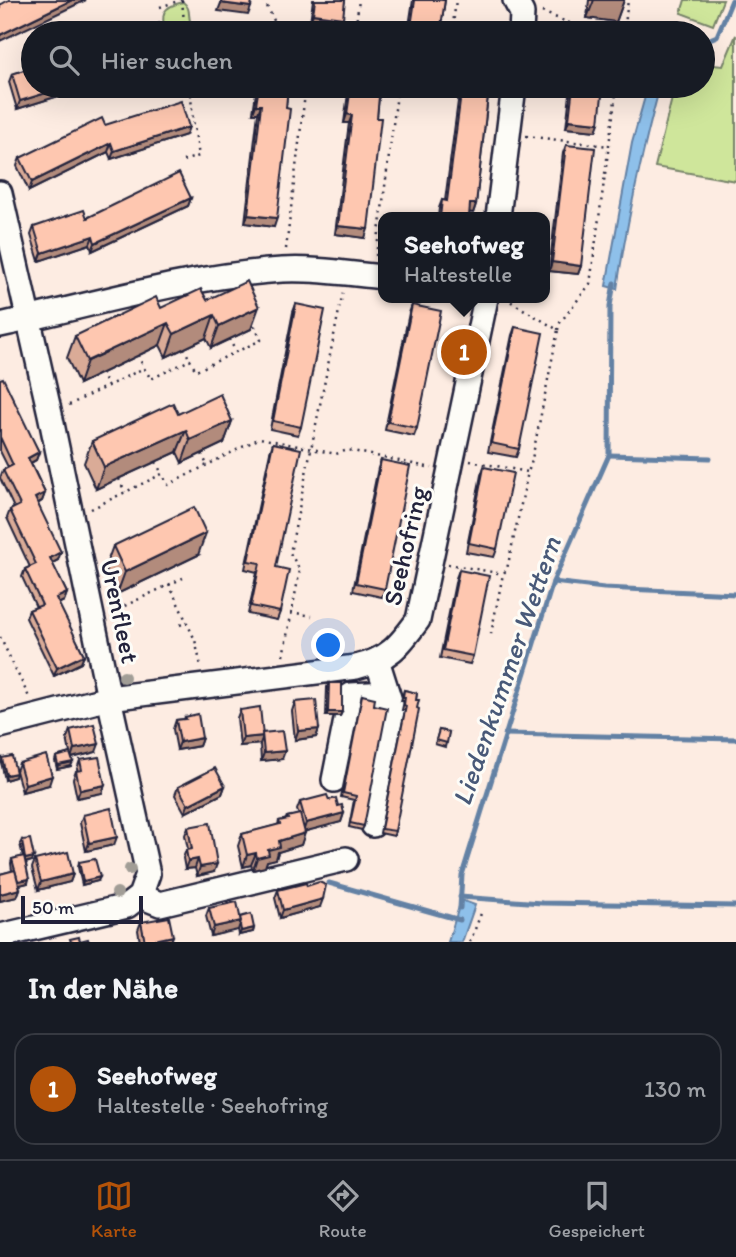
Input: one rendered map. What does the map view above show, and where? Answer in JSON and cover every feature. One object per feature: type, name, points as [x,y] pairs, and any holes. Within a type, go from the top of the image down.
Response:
[{"type":"street","points":[[499,212],[512,98]]},
{"type":"street","name":"Urenfleet","points":[[0,193],[148,874],[140,896]]},
{"type":"street","points":[[0,325],[199,281],[284,270],[378,277]]},
{"type":"street","name":"Seehofring","points":[[364,658],[399,646],[418,620],[485,303]]},
{"type":"street","points":[[0,726],[109,698],[279,676],[364,658],[387,693],[395,717],[373,825]]},
{"type":"street","points":[[334,780],[351,695],[387,693]]},
{"type":"street","points":[[0,936],[127,906],[140,896],[160,904],[346,859]]},
{"type":"path","points":[[160,7],[182,0],[184,21]]},
{"type":"path","points":[[264,0],[274,21]]},
{"type":"path","points":[[356,21],[359,0]]},
{"type":"path","points":[[453,21],[456,0]]},
{"type":"path","points":[[625,21],[628,0]]},
{"type":"path","points":[[519,15],[535,10],[563,21]]},
{"type":"path","points":[[183,161],[199,156],[191,98]]},
{"type":"path","points":[[284,270],[305,98]]},
{"type":"path","points":[[385,212],[397,98]]},
{"type":"path","points":[[490,639],[559,324],[590,284],[615,98]]},
{"type":"path","points":[[508,134],[608,146]]},
{"type":"path","points":[[279,676],[300,570],[290,553],[347,274]]},
{"type":"path","points":[[512,303],[558,330]]},
{"type":"path","points":[[184,348],[196,371],[261,340],[250,315]]},
{"type":"path","points":[[229,339],[236,352]]},
{"type":"path","points":[[138,355],[151,379],[190,360]]},
{"type":"path","points":[[50,414],[144,368]]},
{"type":"path","points":[[101,373],[107,386]]},
{"type":"path","points":[[156,462],[168,485],[260,438],[336,454],[348,450],[451,465],[528,472]]},
{"type":"path","points":[[202,454],[207,465]]},
{"type":"path","points":[[72,519],[163,474]]},
{"type":"path","points":[[119,479],[125,492]]},
{"type":"path","points":[[432,561],[503,575]]},
{"type":"path","points":[[93,621],[183,578]]},
{"type":"path","points":[[169,584],[195,640],[202,687]]},
{"type":"path","points":[[291,612],[312,616]]},
{"type":"path","points":[[180,625],[187,622]]},
{"type":"path","points":[[0,637],[38,716]]},
{"type":"path","points":[[11,676],[17,673]]},
{"type":"path","points":[[470,942],[482,911]]},
{"type":"green space","points":[[685,0],[723,0],[715,21],[702,21],[681,13]]},
{"type":"green space","points":[[183,2],[190,21],[163,21],[164,12]]},
{"type":"green space","points":[[736,35],[736,181],[655,167],[672,98],[715,98],[715,65],[723,66]]},
{"type":"water","points":[[645,98],[657,98],[625,238],[617,289],[606,286],[632,143]]},
{"type":"water","points":[[461,900],[475,905],[462,942],[448,942]]},
{"type":"building","points":[[9,0],[72,0],[29,21],[21,21],[21,25],[0,35],[0,5]]},
{"type":"building","points":[[221,0],[252,0],[251,7],[221,3]]},
{"type":"building","points":[[315,0],[345,0],[343,18],[313,14]]},
{"type":"building","points":[[415,0],[445,0],[442,21],[412,21]]},
{"type":"building","points":[[21,71],[21,98],[30,98],[20,101],[12,74]]},
{"type":"building","points":[[257,98],[287,98],[286,108],[290,109],[277,218],[248,215],[261,105],[256,105]]},
{"type":"building","points":[[349,98],[379,98],[377,118],[381,118],[368,229],[338,226],[352,115],[347,114]]},
{"type":"building","points":[[460,98],[488,98],[476,204],[470,204],[469,212],[441,212],[442,200],[447,201]]},
{"type":"building","points":[[572,98],[602,98],[599,123],[569,120]]},
{"type":"building","points":[[181,101],[189,127],[114,151],[111,143],[32,182],[20,158],[102,118],[105,125]]},
{"type":"building","points":[[566,145],[595,148],[581,266],[552,262]]},
{"type":"building","points":[[179,173],[191,198],[95,243],[93,236],[42,253],[34,227],[84,210],[87,218]]},
{"type":"building","points":[[247,281],[259,307],[219,326],[214,315],[174,334],[168,323],[87,361],[75,336],[156,297],[161,308],[201,289],[207,300]]},
{"type":"building","points":[[296,304],[325,310],[301,427],[273,421]]},
{"type":"building","points":[[412,305],[441,311],[417,428],[388,422]]},
{"type":"building","points":[[515,327],[543,333],[519,449],[491,443]]},
{"type":"building","points":[[3,378],[39,452],[28,458],[45,493],[35,498],[61,552],[50,558],[67,593],[56,598],[84,655],[57,668],[29,610],[42,605],[25,569],[36,564],[10,510],[20,505],[3,470],[13,465],[0,437],[0,379]]},
{"type":"building","points":[[220,394],[232,421],[190,440],[186,430],[104,467],[92,441],[173,403],[178,414]]},
{"type":"building","points":[[273,443],[301,449],[276,567],[289,570],[280,612],[251,606],[260,563],[248,561]]},
{"type":"building","points":[[381,460],[410,466],[385,589],[356,583]]},
{"type":"building","points":[[484,467],[513,473],[497,549],[469,543]]},
{"type":"building","points":[[194,507],[206,533],[125,572],[113,546]]},
{"type":"building","points":[[459,570],[489,576],[473,656],[443,650]]},
{"type":"building","points":[[329,683],[342,683],[342,712],[328,712]]},
{"type":"building","points":[[404,690],[417,693],[419,709],[395,831],[381,829],[406,706]]},
{"type":"building","points":[[362,695],[375,698],[374,705],[387,708],[364,826],[350,823],[356,796],[343,793]]},
{"type":"building","points":[[316,700],[319,729],[298,731],[295,702]]},
{"type":"building","points":[[260,707],[263,736],[243,738],[240,710]]},
{"type":"building","points":[[198,714],[202,738],[180,742],[176,720]]},
{"type":"building","points":[[94,724],[99,744],[74,749],[70,730]]},
{"type":"building","points":[[439,730],[449,732],[447,743],[436,740]]},
{"type":"building","points":[[282,731],[285,751],[264,753],[262,733]]},
{"type":"building","points":[[70,753],[73,762],[58,765],[56,757]]},
{"type":"building","points":[[46,755],[52,776],[25,784],[19,763]]},
{"type":"building","points":[[12,756],[16,773],[6,775],[2,758]]},
{"type":"building","points":[[99,757],[105,785],[80,790],[76,771],[82,770],[80,760]]},
{"type":"building","points":[[215,768],[225,786],[188,805],[178,787]]},
{"type":"building","points":[[327,795],[329,800],[336,798],[344,813],[306,823],[300,802]]},
{"type":"building","points":[[111,808],[117,837],[89,843],[83,815]]},
{"type":"building","points":[[300,814],[305,833],[279,841],[280,847],[268,850],[269,855],[257,858],[256,853],[247,855],[242,834],[280,824],[279,821],[288,819],[287,817]]},
{"type":"building","points":[[210,823],[217,864],[200,867],[198,859],[188,861],[186,850],[192,849],[188,827]]},
{"type":"building","points":[[30,839],[34,857],[25,859],[22,840]]},
{"type":"building","points":[[68,852],[73,874],[41,882],[35,860]]},
{"type":"building","points":[[24,856],[29,879],[18,881],[12,859]]},
{"type":"building","points":[[95,859],[100,877],[83,881],[79,862]]},
{"type":"building","points":[[15,870],[20,889],[0,894],[0,874]]},
{"type":"building","points":[[319,882],[326,885],[323,899],[283,910],[278,890]]},
{"type":"building","points":[[237,902],[241,921],[214,927],[209,908]]},
{"type":"building","points":[[251,914],[254,928],[241,931],[240,917]]},
{"type":"building","points":[[169,917],[173,936],[145,942],[141,922]]},
{"type":"building","points":[[79,937],[80,941],[88,939],[89,942],[71,942],[70,939]]},
{"type":"waterway","name":"Liedenkummer Wettern","points":[[715,37],[732,0]]},
{"type":"waterway","name":"Liedenkummer Wettern","points":[[460,908],[462,875],[553,582],[609,455],[610,306],[614,283]]},
{"type":"waterway","points":[[609,455],[710,458]]},
{"type":"waterway","points":[[553,582],[604,588],[736,594]]},
{"type":"waterway","points":[[505,734],[736,739]]},
{"type":"waterway","points":[[329,883],[460,920]]},
{"type":"waterway","points":[[460,897],[542,903],[736,906]]},
{"type":"place","name":"Seehofweg","points":[[464,352]]}]
